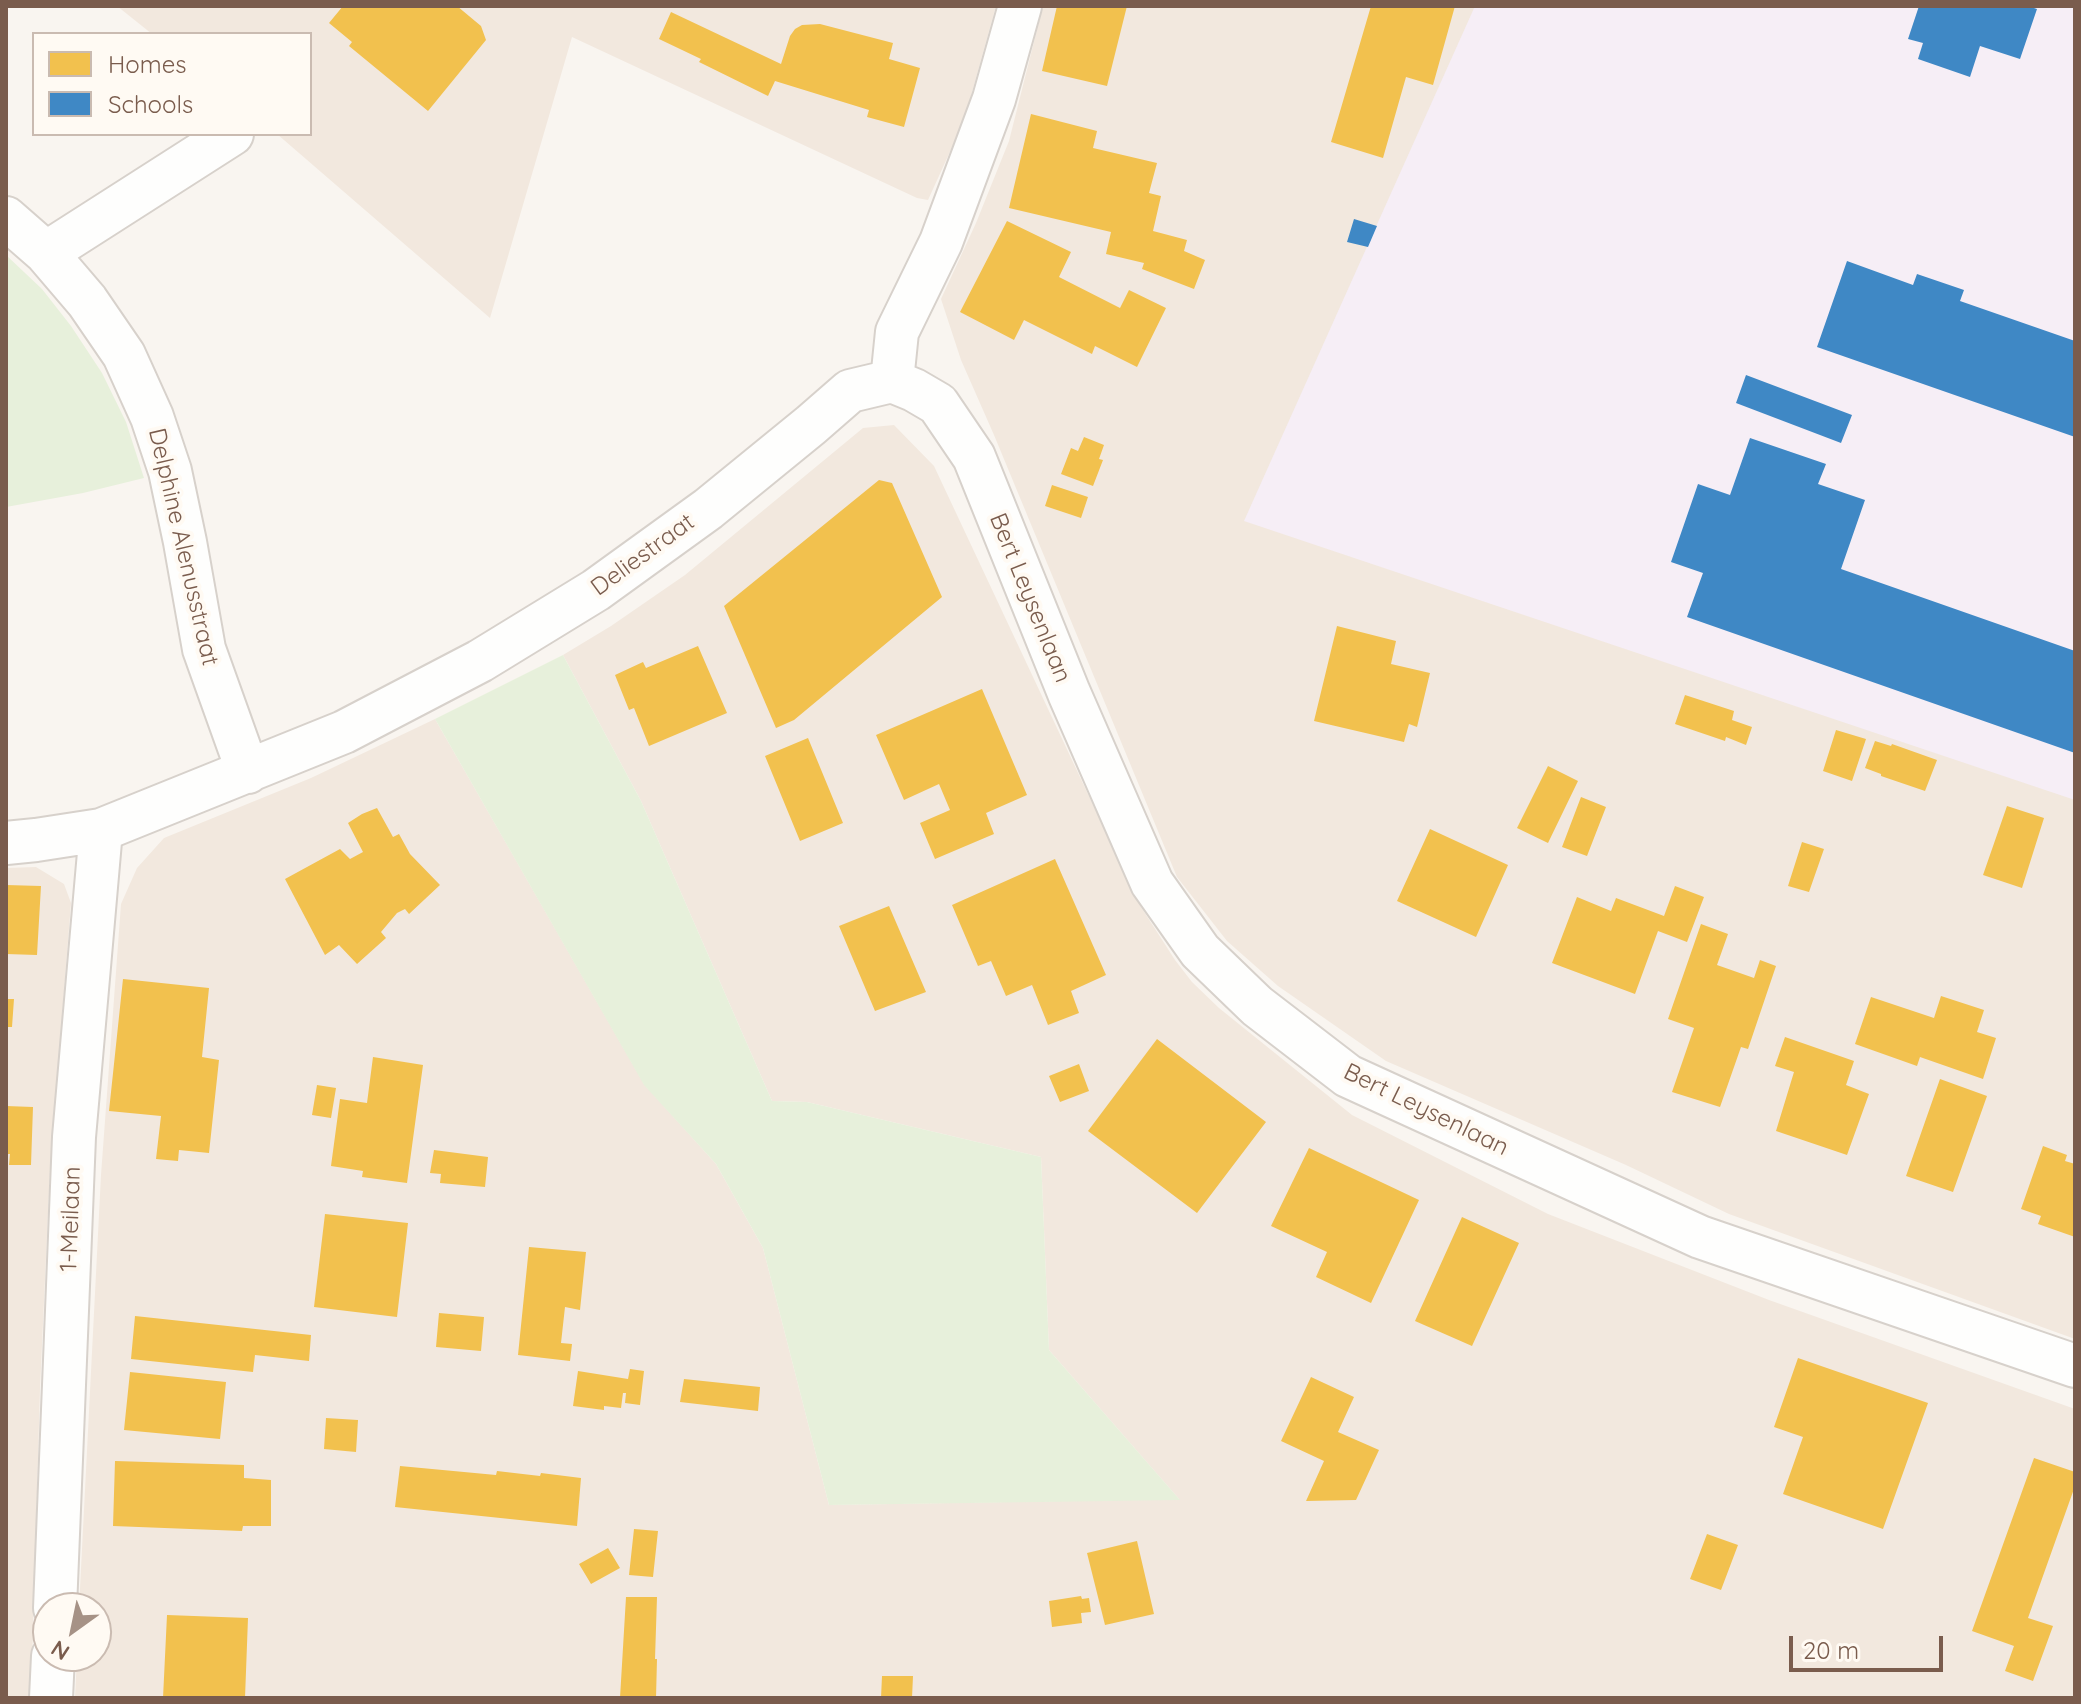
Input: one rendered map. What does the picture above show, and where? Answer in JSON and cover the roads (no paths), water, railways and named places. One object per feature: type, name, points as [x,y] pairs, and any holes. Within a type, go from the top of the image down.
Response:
[{"type":"street","points":[[892,381],[897,332],[941,242],[994,99],[1020,6]]},
{"type":"street","points":[[46,253],[229,136]]},
{"type":"street","name":"Delphine Alenusstraat","points":[[6,218],[46,253],[87,301],[124,355],[152,417],[170,471],[204,649],[248,772]]},
{"type":"street","name":"Deliestraat","points":[[6,843],[101,830],[358,725],[480,661],[596,590],[708,509],[850,391],[892,381]]},
{"type":"street","name":"Bert Leysenlaan","points":[[892,381],[938,404],[974,457],[1069,693],[1152,883],[1200,951],[1257,1006],[1348,1076],[1700,1237],[2075,1366]]},
{"type":"street","name":"1-Meilaan","points":[[56,1592],[74,1137],[101,830]]},
{"type":"street","points":[[51,1698],[52,1672]]}]
